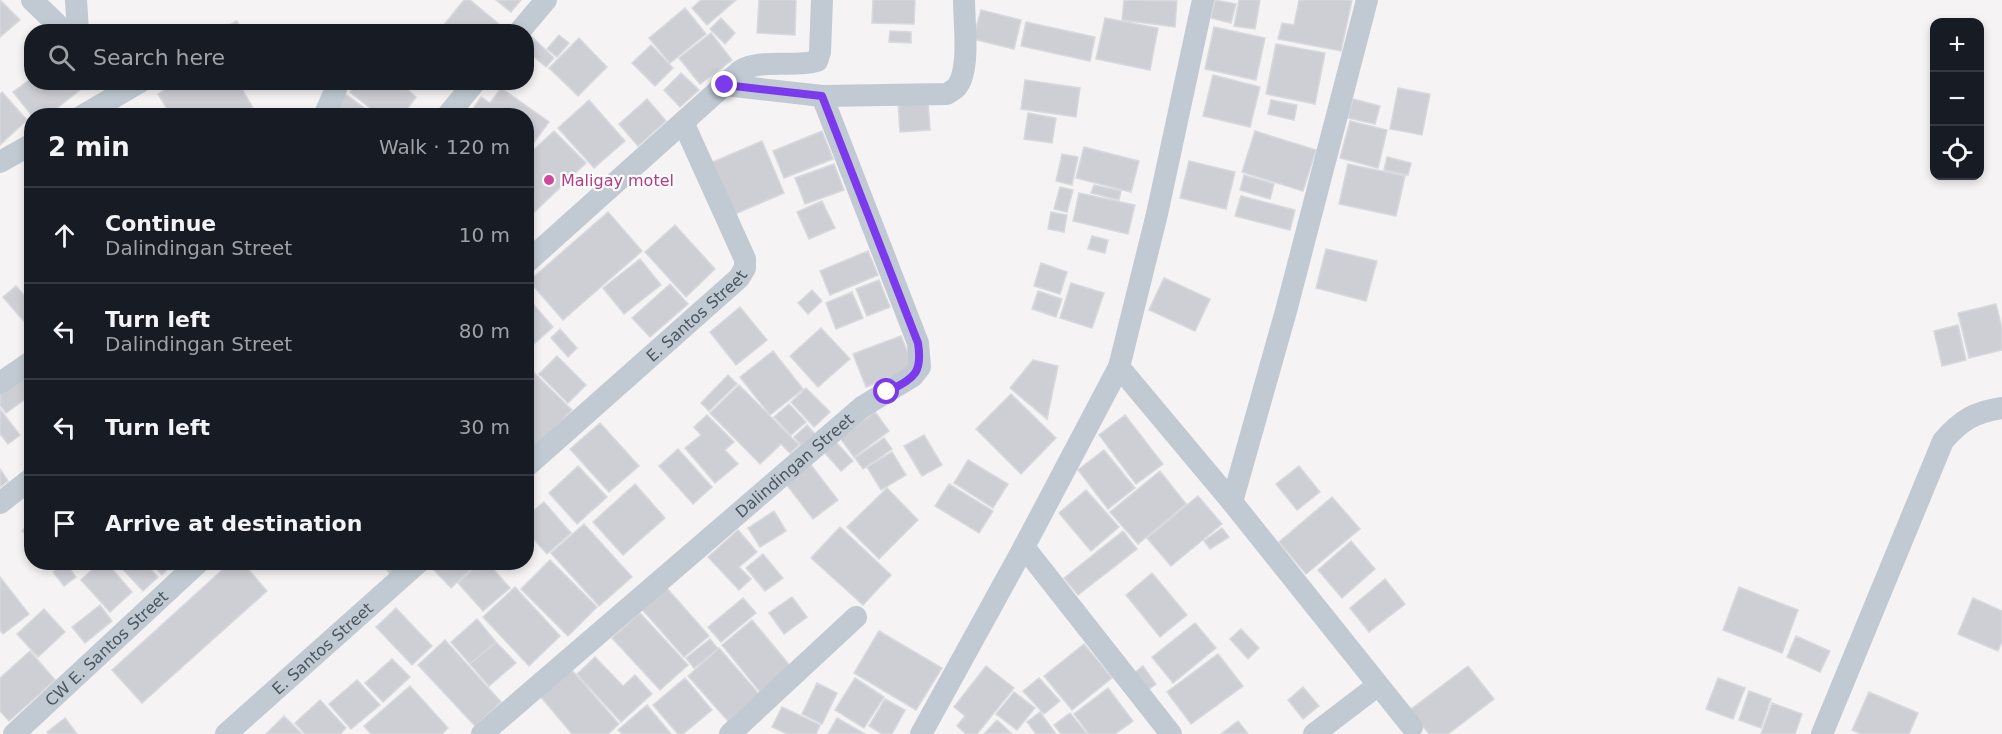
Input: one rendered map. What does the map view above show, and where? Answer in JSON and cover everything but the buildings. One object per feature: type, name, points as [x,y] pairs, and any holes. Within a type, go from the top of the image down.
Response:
[{"type":"street","points":[[32,0],[57,24]]},
{"type":"street","points":[[76,0],[78,24]]},
{"type":"street","points":[[526,24],[546,0]]},
{"type":"street","points":[[534,256],[740,71],[749,66],[807,64],[817,61],[820,52],[822,0]]},
{"type":"street","points":[[725,85],[822,96],[947,94],[958,86],[962,75],[964,0]]},
{"type":"street","points":[[929,729],[1119,367],[1157,214],[1203,0]]},
{"type":"street","points":[[1232,502],[1286,311],[1367,0]]},
{"type":"street","points":[[94,108],[120,90]]},
{"type":"street","points":[[328,108],[335,90]]},
{"type":"street","points":[[454,108],[468,90]]},
{"type":"street","name":"Dalindingan Street","points":[[482,734],[862,407],[913,376],[920,367],[918,343],[822,96]]},
{"type":"street","name":"E. Santos Street","points":[[534,460],[739,278],[745,268],[745,259],[683,122]]},
{"type":"street","points":[[0,162],[24,148]]},
{"type":"street","points":[[0,383],[24,366]]},
{"type":"street","points":[[1119,367],[1232,502],[1412,727]]},
{"type":"street","points":[[1822,734],[1944,441],[1958,423],[1976,414],[2002,408]]},
{"type":"street","points":[[0,503],[24,484]]},
{"type":"street","points":[[1024,547],[1171,734]]},
{"type":"street","name":"CW E. Santos Street","points":[[14,734],[190,570]]},
{"type":"street","name":"E. Santos Street","points":[[226,734],[410,570]]},
{"type":"street","points":[[730,734],[856,616]]},
{"type":"street","points":[[1314,734],[1377,686]]},
{"type":"place","name":"Maligay motel","points":[[549,180]]},
{"type":"route","points":[[725,85],[822,96],[918,343],[920,367],[913,376],[887,392]]}]
